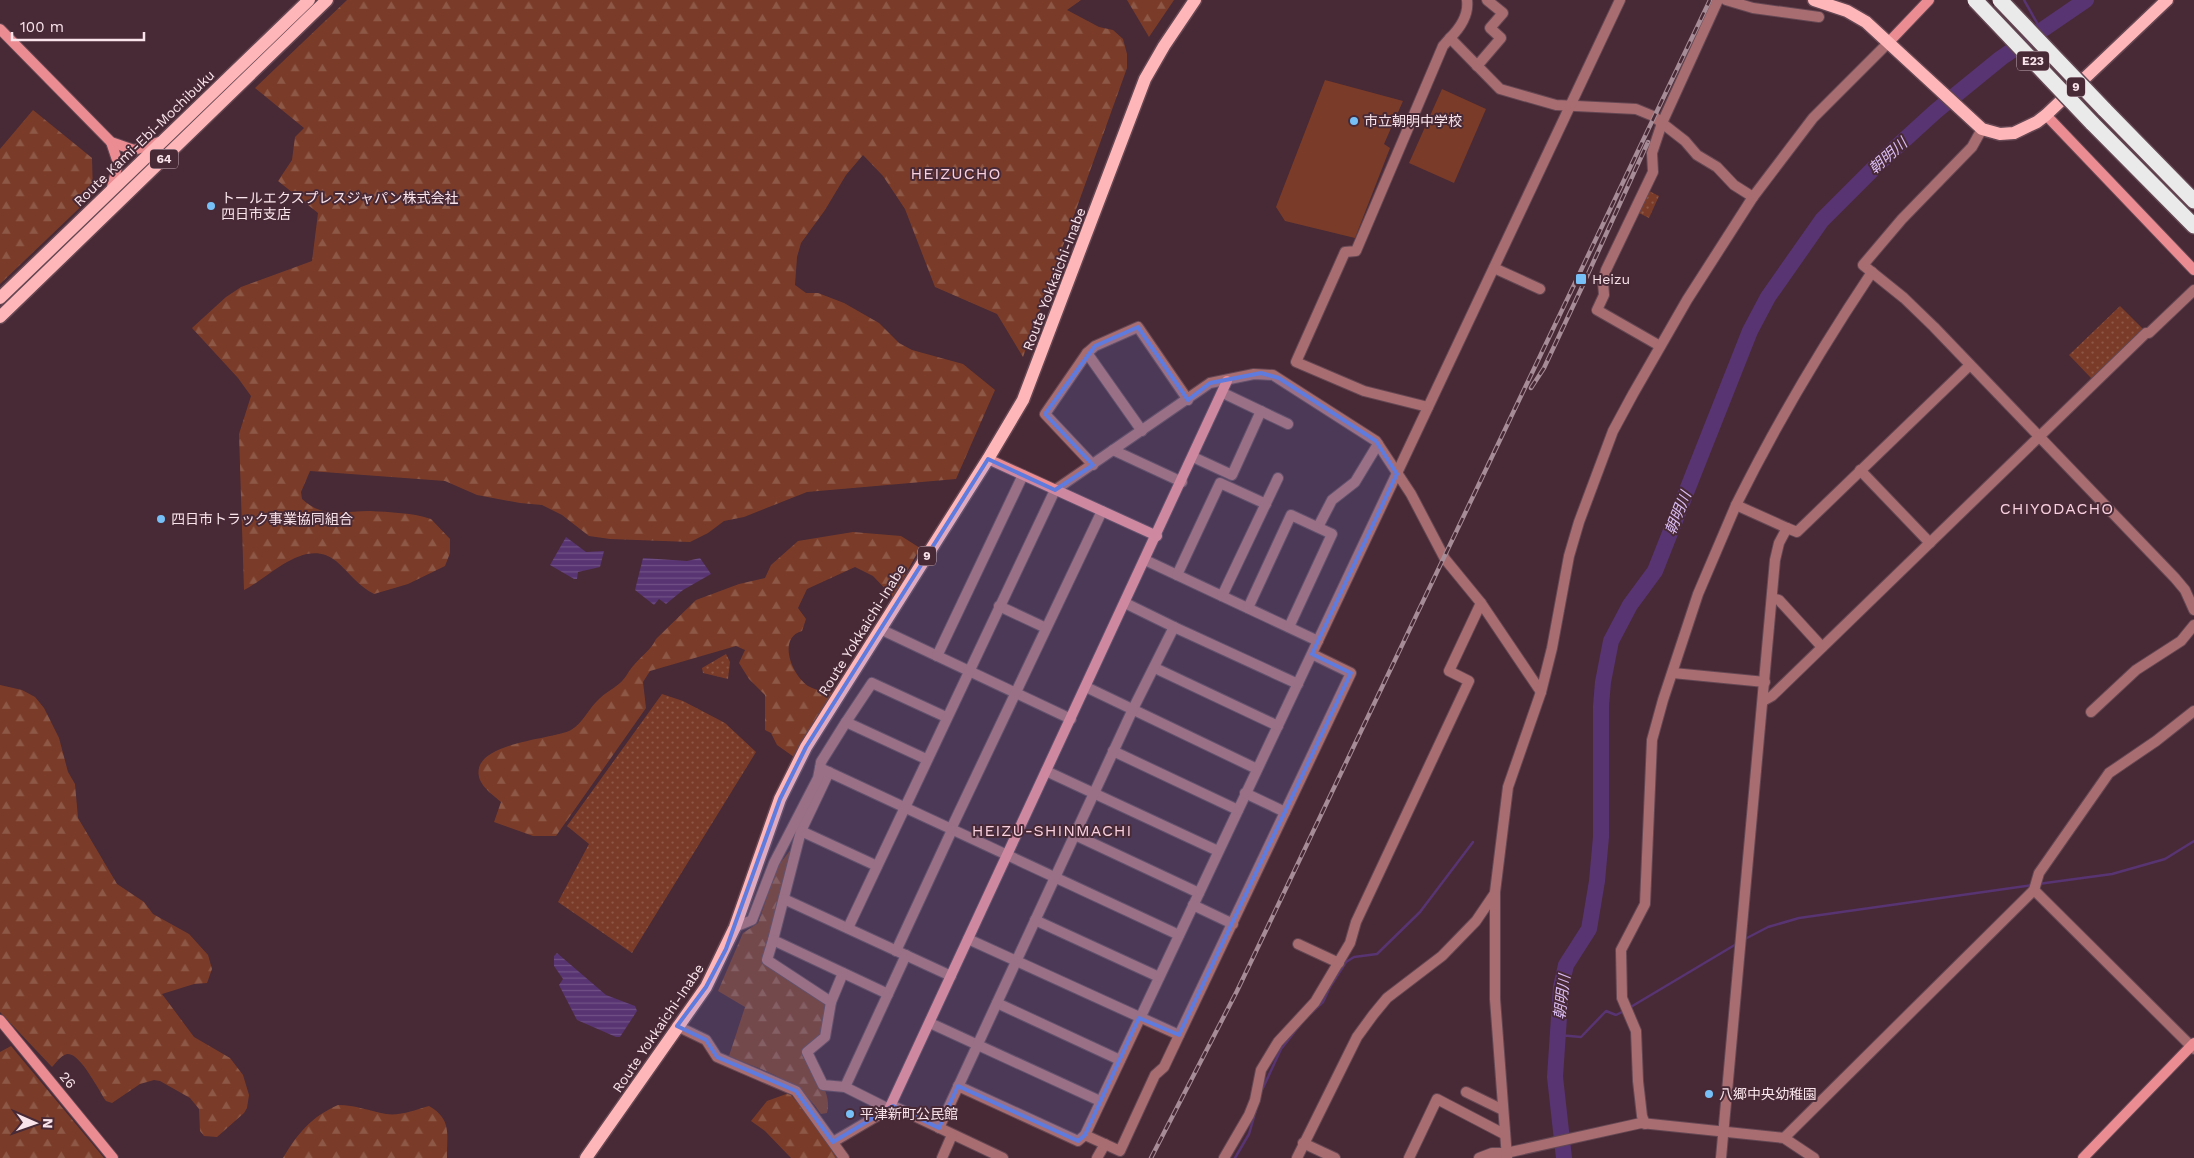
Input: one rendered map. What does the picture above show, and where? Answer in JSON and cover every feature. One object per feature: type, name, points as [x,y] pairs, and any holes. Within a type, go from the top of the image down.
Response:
[{"type":"highway","name":"E23","points":[[1975,0],[2092,123],[2194,226]]},
{"type":"highway","name":"E23","points":[[2000,0],[2194,201]]},
{"type":"main road","name":"Route Kami-Ebi-Mochibuku","points":[[0,298],[309,0]]},
{"type":"main road","name":"Route Kami-Ebi-Mochibuku","points":[[0,317],[327,0]]},
{"type":"main road","name":"Route Yokkaichi-Inabe","points":[[586,1158],[706,987],[735,927],[780,799],[806,747],[988,460],[1023,400],[1145,79],[1195,0]]},
{"type":"main road","name":"9","points":[[1814,0],[1847,11],[1866,22],[1982,128],[2008,134],[2025,129],[2046,115],[2167,0]]},
{"type":"street","points":[[1428,407],[1364,391],[1296,362],[1345,252],[1356,251],[1395,155],[1443,46],[1460,28],[1466,13],[1467,0]]},
{"type":"street","points":[[1477,66],[1501,38],[1490,28],[1502,13],[1487,0]]},
{"type":"street","points":[[958,1086],[1078,1141],[1085,1135],[1620,0]]},
{"type":"street","points":[[1660,346],[1597,310],[1604,295],[1603,282],[1606,270],[1653,172],[1652,153],[1662,123],[1718,0]]},
{"type":"street","points":[[1726,0],[1753,8],[1819,17]]},
{"type":"street","points":[[1507,1155],[1495,999],[1495,892],[1508,787],[1541,692],[1552,648],[1559,602],[1579,522],[1613,431],[1660,346],[1753,197],[1813,118],[1893,46],[1929,0]]},
{"type":"street","points":[[0,30],[110,142],[118,163],[110,192]]},
{"type":"street","points":[[1450,38],[1500,89],[1539,102],[1636,109],[1653,116],[1685,141],[1697,155],[1718,167],[1734,185],[1753,197]]},
{"type":"street","points":[[2046,115],[2194,270]]},
{"type":"street","points":[[1982,128],[1972,147],[1902,219],[1863,265],[1904,298],[2175,578],[2185,590],[2194,610]]},
{"type":"street","points":[[110,142],[134,150],[164,140]]},
{"type":"street","points":[[1494,268],[1540,289]]},
{"type":"street","points":[[1643,1123],[1638,1082],[1636,1031],[1622,998],[1621,950],[1626,937],[1645,904],[1652,740],[1698,594],[1736,505],[1763,449],[1828,339],[1872,272]]},
{"type":"street","points":[[1763,701],[1772,696],[2194,290]]},
{"type":"street","points":[[1092,465],[1044,414],[1087,353],[1095,346],[1138,327],[1188,400]]},
{"type":"street","points":[[1087,353],[1142,431]]},
{"type":"street","points":[[1736,505],[1797,532],[1970,365]]},
{"type":"street","points":[[848,928],[946,717],[1055,490],[1210,383],[1254,374],[1273,375],[1363,431],[1378,444],[1411,494],[1445,559],[1481,603],[1541,692]]},
{"type":"street","points":[[833,1142],[890,1107],[1194,457],[1228,380]]},
{"type":"street","points":[[1223,393],[1288,424]]},
{"type":"street","points":[[1194,457],[1232,475],[1261,411]]},
{"type":"street","points":[[1318,527],[1332,500],[1355,482],[1378,444]]},
{"type":"street","points":[[1114,450],[1182,482]]},
{"type":"street","points":[[988,460],[1157,536]]},
{"type":"street","points":[[1860,470],[1930,543]]},
{"type":"street","points":[[937,656],[1023,475]]},
{"type":"street","points":[[1222,596],[1278,478]]},
{"type":"street","points":[[1177,575],[1220,483],[1266,504]]},
{"type":"street","points":[[845,1087],[888,994],[901,953],[952,829],[1102,511]]},
{"type":"street","points":[[1248,608],[1291,515],[1318,527],[1332,534],[1289,627]]},
{"type":"street","points":[[1721,1158],[1775,560],[1779,543],[1787,528]]},
{"type":"street","points":[[1145,560],[1318,641]]},
{"type":"street","points":[[1772,598],[1778,600],[1822,646]]},
{"type":"street","points":[[1125,603],[1298,684]]},
{"type":"street","points":[[1224,1158],[1249,1115],[1261,1070],[1267,1059],[1278,1042],[1316,1002],[1350,944],[1356,922],[1469,681],[1449,671],[1481,603]]},
{"type":"street","points":[[999,606],[1046,628]]},
{"type":"street","points":[[2092,712],[2136,670],[2181,641],[2194,625]]},
{"type":"street","points":[[939,1128],[1133,709],[1174,627]]},
{"type":"street","points":[[880,629],[1071,719]]},
{"type":"street","points":[[1085,1135],[1120,1151],[1155,1075],[1164,1068],[1233,924],[1351,673],[1312,654]]},
{"type":"street","points":[[1155,668],[1278,726]]},
{"type":"street","points":[[1673,673],[1764,682]]},
{"type":"street","points":[[831,1002],[767,960],[774,940],[802,831],[824,770],[821,762],[872,683],[946,717]]},
{"type":"street","points":[[1086,687],[1257,769]]},
{"type":"street","points":[[1784,1138],[2035,886],[2109,773],[2156,742],[2194,711]]},
{"type":"street","points":[[846,722],[926,760]]},
{"type":"street","points":[[1114,751],[1238,810]]},
{"type":"street","points":[[735,927],[752,920],[774,864],[818,778],[824,770]]},
{"type":"street","points":[[824,770],[1179,935]]},
{"type":"street","points":[[1046,771],[1218,851]]},
{"type":"street","points":[[1246,793],[1285,812]]},
{"type":"street","points":[[802,831],[877,866]]},
{"type":"street","points":[[1075,835],[1199,893]]},
{"type":"street","points":[[2035,886],[2193,1046],[2083,1158]]},
{"type":"street","points":[[1297,1158],[1357,1037],[1373,1015],[1387,998],[1442,956],[1476,921],[1495,892]]},
{"type":"street","points":[[784,899],[951,976]]},
{"type":"street","points":[[1193,905],[1233,924]]},
{"type":"street","points":[[1035,920],[1159,977]]},
{"type":"street","points":[[968,939],[1179,1036]]},
{"type":"street","points":[[774,940],[888,994]]},
{"type":"street","points":[[1298,944],[1339,963]]},
{"type":"street","points":[[843,973],[831,1002],[825,1037],[807,1052],[824,1085],[845,1087],[1003,1158]]},
{"type":"street","points":[[997,1003],[1120,1060]]},
{"type":"street","name":"26","points":[[0,1020],[113,1158]]},
{"type":"street","points":[[930,1023],[1100,1101]]},
{"type":"street","points":[[677,1026],[706,1040],[717,1057],[796,1091],[805,1101],[819,1127],[844,1158]]},
{"type":"street","points":[[1466,1092],[1503,1110]]},
{"type":"street","points":[[1409,1158],[1438,1099],[1504,1134]]},
{"type":"street","points":[[1480,1158],[1492,1153],[1507,1155],[1536,1146],[1643,1123],[1784,1138],[1814,1158]]},
{"type":"street","points":[[942,1158],[952,1134]]},
{"type":"street","points":[[1303,1143],[1335,1158]]},
{"type":"street","points":[[1098,1158],[1105,1144]]},
{"type":"highlighted area","points":[[1138,327],[1188,400],[1210,383],[1261,373],[1279,378],[1376,441],[1397,474],[1312,654],[1351,673],[1179,1035],[1139,1018],[1085,1135],[1078,1141],[958,1086],[939,1128],[893,1106],[833,1142],[796,1091],[717,1057],[706,1040],[677,1026],[706,987],[726,949],[780,799],[806,747],[988,459],[1055,490],[1093,465],[1045,414],[1095,346]]},
{"type":"green space","points":[[347,0],[1081,0],[1067,10],[1099,27],[1113,30],[1123,39],[1127,54],[1127,68],[1023,357],[997,314],[935,287],[905,209],[883,176],[863,155],[846,175],[825,210],[801,243],[797,257],[795,285],[806,293],[818,293],[844,303],[879,323],[899,343],[912,350],[963,364],[995,390],[956,479],[807,492],[744,517],[724,521],[708,533],[690,542],[610,539],[589,536],[562,515],[542,505],[477,495],[445,481],[310,471],[301,492],[302,499],[318,509],[326,512],[393,512],[431,519],[450,539],[450,553],[445,566],[408,584],[374,594],[358,583],[336,561],[324,555],[312,553],[288,562],[244,590],[239,434],[251,396],[238,378],[192,328],[226,297],[241,287],[312,261],[318,213],[278,181],[292,160],[295,137],[304,128],[255,88]]},
{"type":"green space","points":[[1127,0],[1174,0],[1149,37]]},
{"type":"green space","points":[[1325,80],[1403,101],[1384,144],[1390,148],[1355,238],[1285,221],[1276,207]]},
{"type":"green space","points":[[1442,89],[1486,109],[1454,183],[1409,163]]},
{"type":"green space","points":[[33,110],[92,158],[93,195],[0,284],[0,149]]},
{"type":"green space","points":[[1647,190],[1659,196],[1649,218],[1637,212]]},
{"type":"green space","points":[[2120,306],[2143,329],[2092,379],[2069,355]]},
{"type":"green space","points":[[853,532],[901,536],[920,548],[893,597],[873,576],[855,567],[807,589],[798,608],[806,619],[802,631],[794,635],[790,641],[790,658],[798,675],[810,687],[833,693],[794,757],[777,745],[771,733],[765,730],[765,695],[749,679],[739,663],[745,650],[736,646],[650,671],[643,682],[646,708],[556,836],[533,836],[494,822],[501,802],[480,780],[479,767],[486,758],[498,750],[514,744],[561,733],[575,727],[599,699],[622,681],[656,639],[696,600],[739,584],[765,578],[771,565],[798,541]]},
{"type":"green space","points":[[726,654],[730,662],[728,679],[703,673],[702,668]]},
{"type":"green space","points":[[0,685],[22,690],[35,697],[44,708],[59,738],[68,772],[75,784],[78,818],[117,884],[144,902],[153,914],[189,934],[208,955],[212,969],[207,983],[194,984],[162,994],[194,1037],[230,1058],[243,1075],[249,1095],[247,1108],[244,1113],[217,1137],[204,1136],[200,1131],[199,1109],[190,1098],[160,1081],[154,1080],[140,1084],[112,1103],[106,1101],[78,1059],[67,1054],[60,1058],[52,1067],[0,1012]]},
{"type":"green space","points":[[662,694],[683,701],[725,723],[756,752],[632,953],[558,902],[589,844],[567,826]]},
{"type":"green space","points":[[792,848],[766,961],[830,1002],[820,1034],[803,1051],[825,1089],[828,1105],[827,1113],[821,1114],[812,1102],[792,1084],[729,1056],[745,1007],[718,991],[743,933],[758,923],[778,866]]},
{"type":"green space","points":[[11,1046],[104,1158],[0,1158],[0,1052]]},
{"type":"green space","points":[[789,1093],[846,1158],[791,1158],[765,1131],[751,1121],[767,1101]]},
{"type":"green space","points":[[338,1105],[391,1114],[408,1112],[429,1106],[442,1116],[445,1122],[447,1128],[447,1158],[283,1158],[294,1141],[313,1120]]},
{"type":"shaded area","points":[[566,537],[586,552],[604,551],[600,567],[578,572],[577,579],[574,579],[550,565]]},
{"type":"shaded area","points":[[643,558],[687,561],[700,558],[711,574],[683,590],[666,604],[659,599],[654,605],[635,590]]},
{"type":"shaded area","points":[[557,953],[606,995],[635,1006],[637,1011],[620,1037],[577,1020],[559,985],[563,979],[554,966],[554,956]]},
{"type":"waterway","points":[[2024,0],[2041,30]]},
{"type":"waterway","name":"朝明川","points":[[1564,1158],[1555,1077],[1561,987],[1566,965],[1589,929],[1597,881],[1601,837],[1601,706],[1603,682],[1611,641],[1630,605],[1655,571],[1750,331],[1768,297],[1822,220],[1880,162],[1936,111],[2001,58],[2086,0]]},
{"type":"waterway","points":[[2038,884],[2112,874],[2165,859],[2194,841]]},
{"type":"waterway","points":[[1311,1013],[1323,1002],[1346,962],[1354,957],[1377,954],[1420,912],[1473,842]]},
{"type":"waterway","points":[[1745,939],[1768,927],[1799,918],[2033,885]]},
{"type":"waterway","points":[[1629,1008],[1738,943]]},
{"type":"waterway","points":[[1558,1035],[1581,1037],[1606,1011],[1616,1015],[1624,1011]]},
{"type":"waterway","points":[[1262,1090],[1281,1049],[1300,1025]]},
{"type":"waterway","points":[[1235,1158],[1249,1134],[1256,1110]]},
{"type":"railway","points":[[1151,1158],[1237,991],[1710,0]]},
{"type":"railway","points":[[1531,388],[1544,368],[1648,142]]},
{"type":"place","name":"市立朝明中学校","points":[[1354,121]]},
{"type":"place","name":"トールエクスプレスジャパン株式会社 四日市支店","points":[[211,206]]},
{"type":"place","name":"Heizu","points":[[1581,279]]},
{"type":"place","name":"四日市トラック事業協同組合","points":[[161,519]]},
{"type":"place","name":"八郷中央幼稚園","points":[[1709,1094]]},
{"type":"place","name":"平津新町公民館","points":[[850,1114]]},
{"type":"district","name":"HEIZUCHO","points":[[956,173]]},
{"type":"district","name":"CHIYODACHO","points":[[2057,508]]},
{"type":"district","name":"HEIZU-SHINMACHI","points":[[1052,830]]}]
